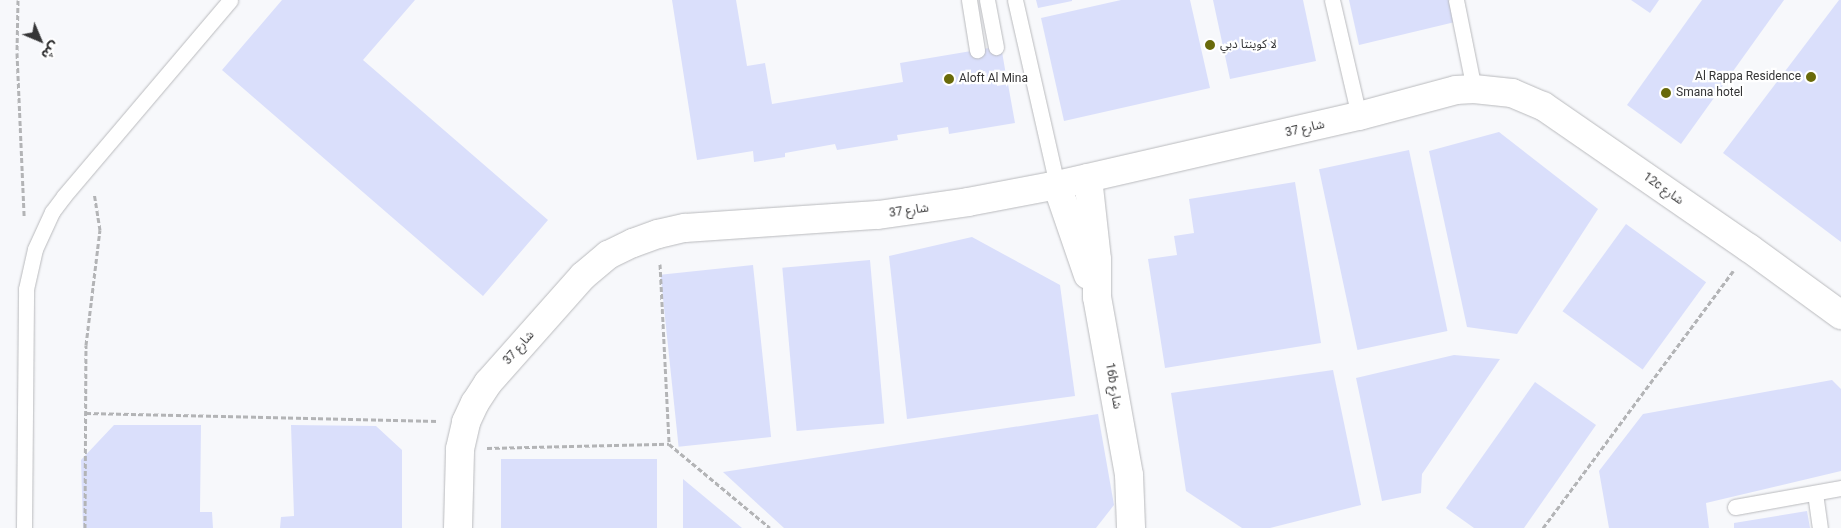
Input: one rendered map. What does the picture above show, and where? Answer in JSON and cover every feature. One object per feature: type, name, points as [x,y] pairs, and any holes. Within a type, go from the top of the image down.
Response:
[{"type":"street","name":"شارع 37","points":[[458,528],[459,461],[466,422],[488,383],[583,276],[608,255],[658,234],[711,226],[878,215],[968,202],[1057,185],[1359,116],[1456,90],[1474,89]]},
{"type":"street","name":"12c شارع","points":[[1474,89],[1512,93],[1544,106],[1749,248],[1841,315]]},
{"type":"street","name":"16b شارع","points":[[1088,178],[1097,260],[1097,297],[1129,475],[1146,528]]},
{"type":"street","name":"16b شارع","points":[[1057,185],[1082,261],[1097,297]]},
{"type":"street","name":"16b شارع","points":[[1129,475],[1131,528]]},
{"type":"lane","points":[[24,528],[26,289],[35,249],[52,212],[230,0]]},
{"type":"lane","points":[[969,0],[977,50]]},
{"type":"lane","points":[[987,0],[996,47]]},
{"type":"lane","points":[[1015,0],[1057,185]]},
{"type":"lane","points":[[1332,0],[1359,116]]},
{"type":"lane","points":[[1456,0],[1474,89]]},
{"type":"lane","points":[[1735,507],[1841,488]]},
{"type":"lane","points":[[1815,493],[1820,528]]},
{"type":"path","points":[[18,0],[17,54],[24,223]]},
{"type":"path","points":[[85,528],[87,329],[99,251],[100,230],[98,209],[87,168]]},
{"type":"path","points":[[658,234],[669,444]]},
{"type":"path","points":[[1543,528],[1749,248]]},
{"type":"path","points":[[86,413],[466,422]]},
{"type":"path","points":[[459,461],[669,444],[770,528]]},
{"type":"building","points":[[282,0],[415,0],[363,60],[548,220],[483,296],[222,70]]},
{"type":"building","name":"Aloft Al Mina","points":[[672,0],[736,0],[747,66],[765,63],[772,104],[903,82],[900,63],[1001,46],[1006,75],[996,77],[997,86],[1008,84],[1015,123],[949,134],[948,127],[897,135],[898,140],[837,150],[835,144],[785,153],[785,157],[754,162],[753,151],[697,160]]},
{"type":"building","points":[[1036,0],[1072,0],[1072,1],[1038,8]]},
{"type":"building","points":[[1121,0],[1190,0],[1210,88],[1064,121],[1041,18]]},
{"type":"building","points":[[1213,0],[1303,0],[1316,61],[1230,79]]},
{"type":"building","points":[[1349,0],[1450,0],[1455,22],[1359,45]]},
{"type":"building","points":[[1631,0],[1659,0],[1650,13]]},
{"type":"building","points":[[1702,0],[1784,0],[1681,144],[1627,105]]},
{"type":"building","name":"Al Rappa Residence","points":[[1839,0],[1841,0],[1841,242],[1723,153]]},
{"type":"building","points":[[1499,132],[1598,209],[1517,334],[1467,327],[1429,151]]},
{"type":"building","points":[[1409,150],[1447,331],[1357,350],[1319,169]]},
{"type":"building","points":[[1295,182],[1321,343],[1165,368],[1148,259],[1177,255],[1174,236],[1194,233],[1189,199]]},
{"type":"building","points":[[1626,224],[1706,282],[1643,370],[1563,311]]},
{"type":"building","points":[[972,237],[1060,285],[1075,396],[907,419],[889,256]]},
{"type":"building","points":[[870,260],[884,423],[797,431],[782,268]]},
{"type":"building","points":[[753,265],[771,437],[679,447],[661,275]]},
{"type":"building","points":[[1454,355],[1500,359],[1422,474],[1421,493],[1382,501],[1356,378]]},
{"type":"building","points":[[1333,370],[1361,505],[1270,528],[1242,528],[1186,491],[1171,393]]},
{"type":"building","points":[[1832,380],[1841,389],[1841,471],[1706,503],[1709,528],[1609,528],[1599,471],[1643,414]]},
{"type":"building","points":[[1535,382],[1596,425],[1524,528],[1474,528],[1446,508]]},
{"type":"building","points":[[1098,414],[1114,505],[1096,528],[784,528],[723,472]]},
{"type":"building","points":[[114,425],[201,425],[200,512],[212,512],[213,528],[83,528],[81,460]]},
{"type":"building","points":[[291,425],[376,426],[402,450],[402,528],[280,528],[281,517],[294,516]]},
{"type":"building","points":[[501,459],[657,459],[657,528],[501,528]]},
{"type":"building","points":[[683,479],[742,528],[683,528]]},
{"type":"building","points":[[1807,511],[1810,528],[1734,528],[1734,523]]},
{"type":"place","name":"لا كوينتا دبي","points":[[1210,45]]},
{"type":"place","name":"Al Rappa Residence","points":[[1811,77]]},
{"type":"place","name":"Aloft Al Mina","points":[[949,79]]},
{"type":"place","name":"Smana hotel","points":[[1666,93]]}]
